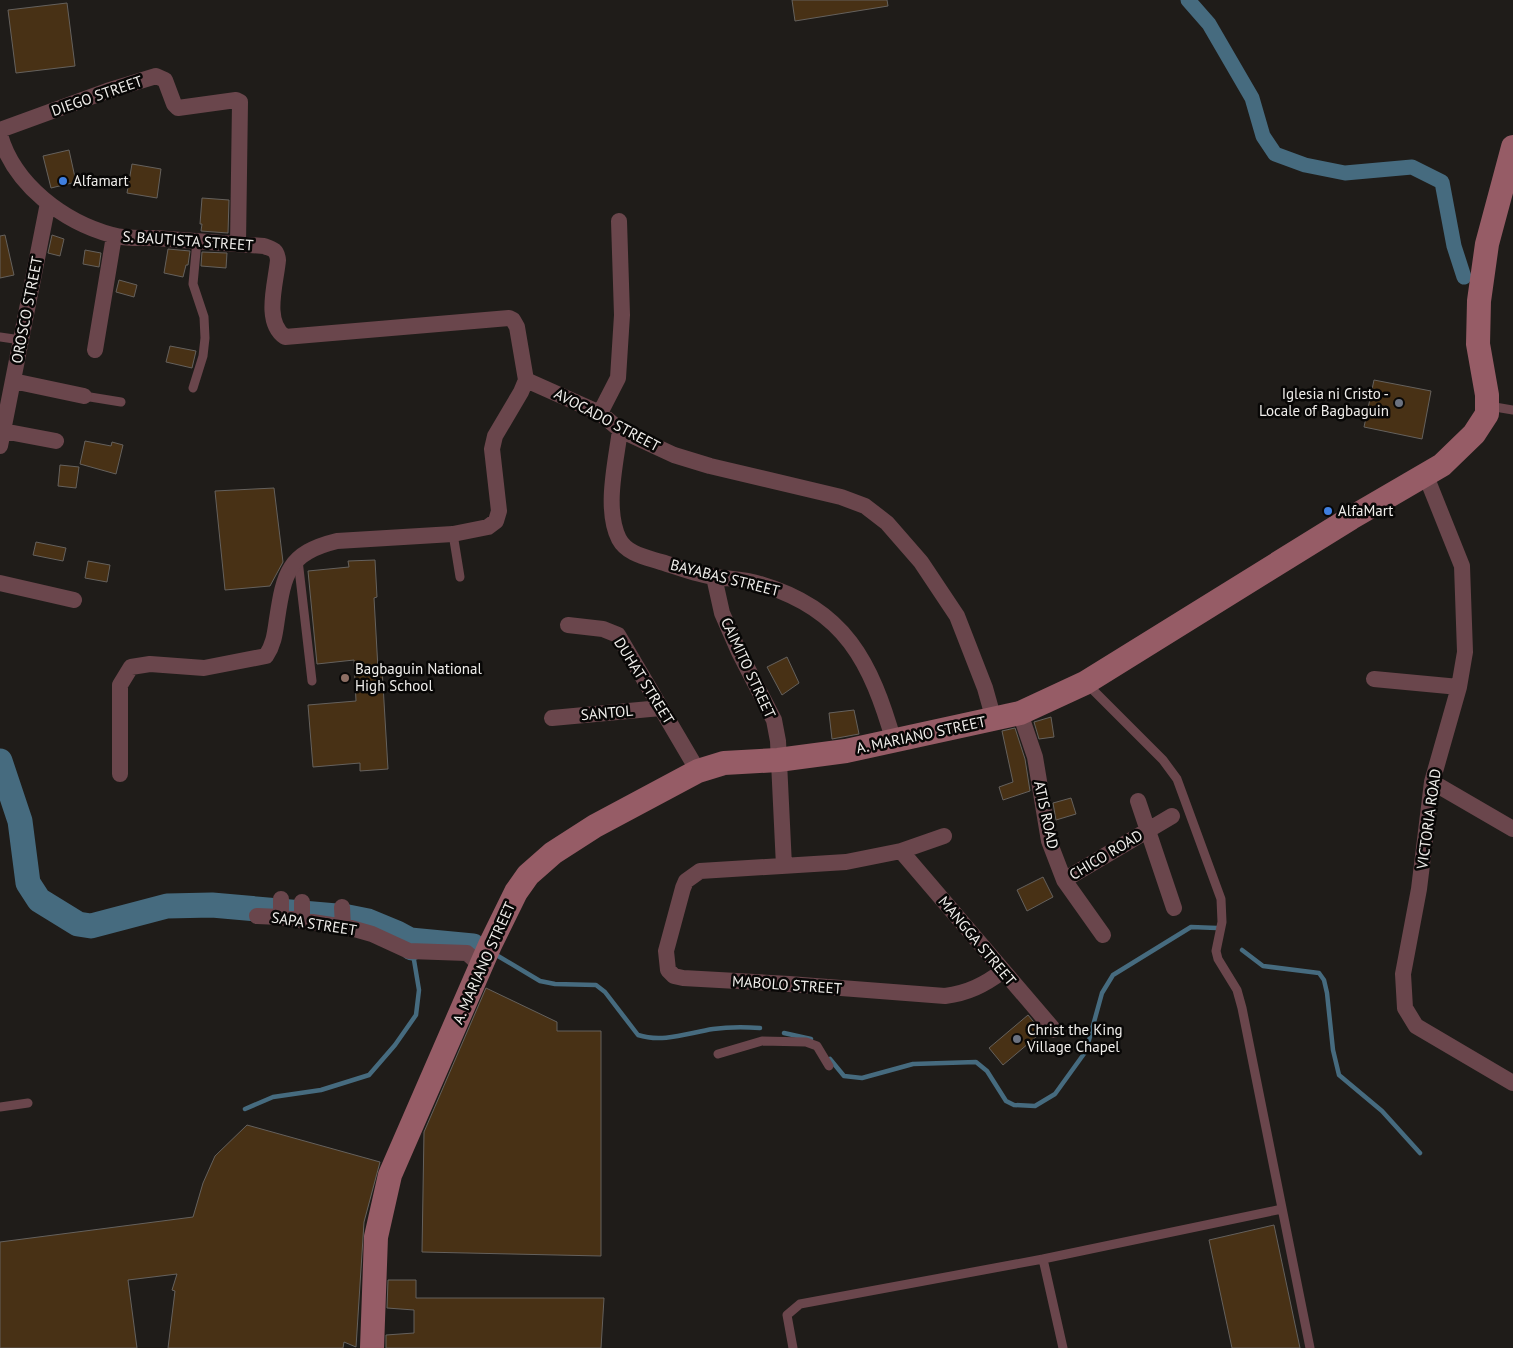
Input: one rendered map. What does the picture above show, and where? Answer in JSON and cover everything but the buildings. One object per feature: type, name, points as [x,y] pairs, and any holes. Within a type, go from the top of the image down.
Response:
[{"type":"street","name":"DIEGO STREET","points":[[0,130],[107,91],[156,76],[165,80],[174,104],[178,108],[236,100],[240,102],[238,244]]},
{"type":"street","name":"S. BAUTISTA STREET","points":[[0,135],[15,169],[29,187],[48,203],[87,227],[114,236],[264,246],[273,249],[277,253],[272,318],[277,330],[285,337],[509,318],[513,320],[517,327],[526,380]]},
{"type":"street","points":[[1488,406],[1478,344],[1480,301],[1487,244],[1513,147]]},
{"type":"street","name":"OROSCO STREET","points":[[1,439],[8,389],[21,340],[48,203]]},
{"type":"street","points":[[600,413],[618,378],[622,315],[619,220]]},
{"type":"street","points":[[96,350],[114,236]]},
{"type":"street","points":[[120,774],[120,685],[131,667],[150,664],[204,668],[266,656],[273,646],[280,597],[289,569],[298,557],[324,544],[337,541],[453,534],[488,527],[496,521],[499,511],[492,449],[495,436],[522,392],[526,380]]},
{"type":"street","name":"AVOCADO STREET","points":[[526,380],[600,413],[620,430],[674,455],[710,466],[841,497],[865,506],[874,512],[887,523],[921,562],[957,616],[985,688],[994,720]]},
{"type":"street","points":[[8,389],[84,396]]},
{"type":"street","name":"A. MARIANO STREET","points":[[372,1348],[376,1238],[390,1175],[485,957],[516,892],[528,875],[553,853],[595,826],[698,771],[724,763],[778,760],[894,742],[994,720],[1020,713],[1085,683],[1351,518],[1426,476],[1453,456],[1474,434],[1483,423],[1488,406]]},
{"type":"street","name":"BAYABAS STREET","points":[[620,430],[612,477],[613,521],[620,540],[634,554],[714,577],[759,583],[791,595],[825,614],[856,649],[872,678],[894,742]]},
{"type":"street","points":[[1,439],[56,441]]},
{"type":"street","name":"VICTORIA ROAD","points":[[1426,476],[1462,566],[1465,652],[1459,687],[1432,782],[1419,889],[1404,974],[1405,1008],[1416,1026],[1513,1083]]},
{"type":"street","name":"CAIMITO STREET","points":[[714,577],[722,613],[739,652],[774,720],[778,760]]},
{"type":"street","points":[[0,583],[74,600]]},
{"type":"street","name":"DUHAT STREET","points":[[568,625],[612,631],[618,636],[698,771]]},
{"type":"street","points":[[1374,679],[1459,687]]},
{"type":"street","name":"SANTOL","points":[[552,718],[661,708]]},
{"type":"street","name":"ATIS ROAD","points":[[1020,713],[1035,758],[1049,841],[1064,880],[1103,935]]},
{"type":"street","points":[[778,760],[784,866],[846,862],[901,851],[944,836]]},
{"type":"street","points":[[1432,782],[1513,829]]},
{"type":"street","name":"CHICO ROAD","points":[[1138,801],[1174,908]]},
{"type":"street","points":[[1148,829],[1172,816]]},
{"type":"street","name":"CHICO ROAD","points":[[1064,880],[1148,829]]},
{"type":"street","name":"MANGGA STREET","points":[[901,851],[1054,1030]]},
{"type":"street","name":"MABOLO STREET","points":[[784,866],[708,870],[692,875],[683,888],[666,951],[668,970],[674,976],[683,978],[945,996],[962,994],[978,988],[1003,971]]},
{"type":"street","name":"SAPA STREET","points":[[257,916],[281,909],[343,918],[409,951],[467,954],[485,957]]},
{"type":"lane","points":[[194,388],[205,338],[202,310],[193,284],[197,241]]},
{"type":"lane","points":[[0,337],[21,340]]},
{"type":"lane","points":[[84,396],[121,402]]},
{"type":"lane","points":[[1488,406],[1513,410]]},
{"type":"lane","points":[[453,534],[460,577]]},
{"type":"lane","points":[[298,557],[312,681]]},
{"type":"lane","points":[[1085,683],[1171,769],[1183,793],[1221,899],[1222,922],[1216,952],[1223,969],[1237,990],[1242,1008],[1310,1348]]},
{"type":"lane","points":[[718,1054],[762,1041],[806,1042],[817,1046],[829,1066]]},
{"type":"lane","points":[[0,1107],[28,1103]]},
{"type":"lane","points":[[793,1348],[787,1315],[800,1304],[1043,1259],[1282,1209]]},
{"type":"lane","points":[[1043,1259],[1063,1348]]},
{"type":"waterway","points":[[1188,0],[1209,24],[1252,98],[1263,136],[1275,154],[1305,165],[1345,173],[1412,167],[1442,182],[1454,246],[1464,277]]},
{"type":"waterway","points":[[0,761],[20,821],[28,883],[39,900],[78,924],[91,926],[167,906],[212,905],[348,917],[368,921],[410,940],[412,948]]},
{"type":"waterway","points":[[830,1059],[844,1076],[862,1078],[913,1064],[976,1062],[987,1071],[1006,1101],[1014,1105],[1035,1106],[1055,1094],[1086,1051],[1102,993],[1113,975],[1191,927],[1217,928]]},
{"type":"waterway","points":[[410,940],[473,946]]},
{"type":"waterway","points":[[1242,950],[1263,966],[1319,973],[1324,980],[1327,993],[1333,1050],[1339,1075],[1382,1111],[1420,1153]]},
{"type":"waterway","points":[[493,953],[540,981],[555,984],[596,985],[605,992],[638,1035],[666,1038],[719,1028],[760,1028]]},
{"type":"waterway","points":[[245,1109],[273,1097],[321,1090],[369,1075],[395,1045],[416,1015],[419,990],[414,960]]},
{"type":"waterway","points":[[784,1033],[811,1039]]},
{"type":"place","name":"Alfamart","points":[[63,181]]},
{"type":"place","name":"Iglesia ni Cristo - Locale of Bagbaguin","points":[[1399,403]]},
{"type":"place","name":"AlfaMart","points":[[1328,511]]},
{"type":"place","name":"Bagbaguin National High School","points":[[345,678]]},
{"type":"place","name":"Christ the King Village Chapel","points":[[1017,1039]]}]
